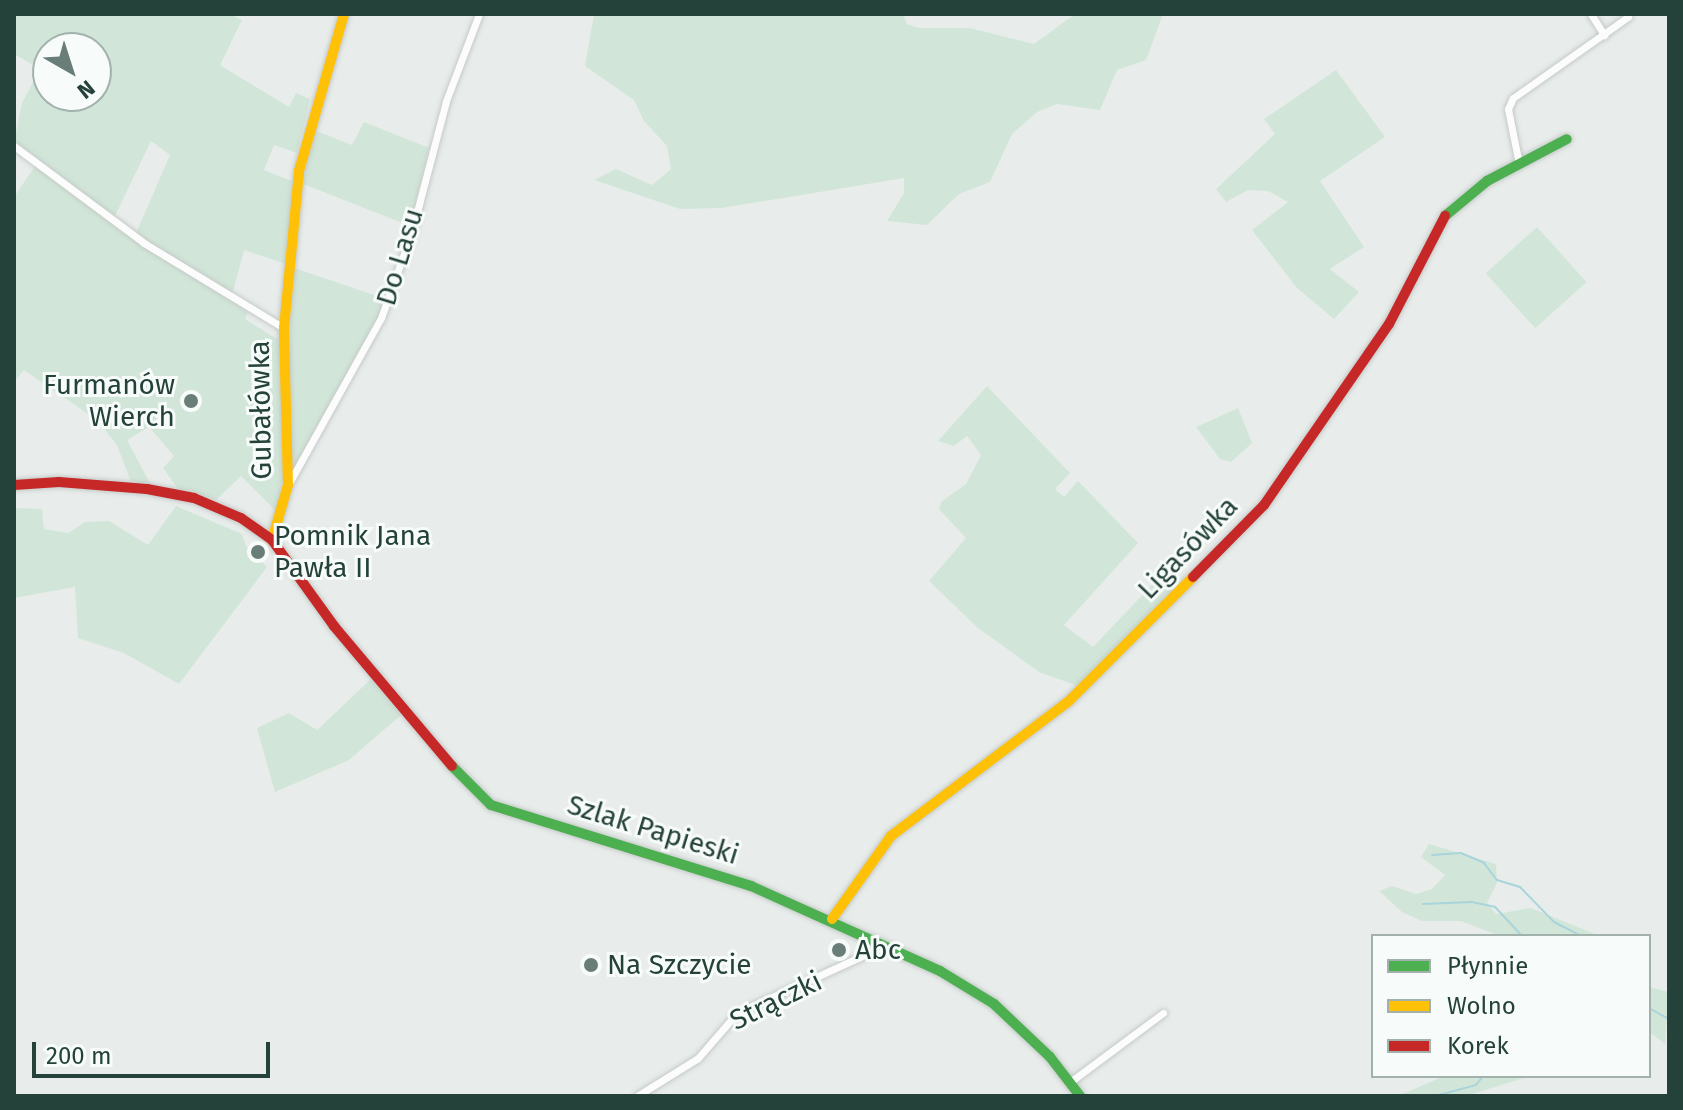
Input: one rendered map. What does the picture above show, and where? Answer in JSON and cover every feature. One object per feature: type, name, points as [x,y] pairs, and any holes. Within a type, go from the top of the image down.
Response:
[{"type":"street","name":"Gubałówka","points":[[14,485],[106,484],[180,495],[241,518],[272,540],[288,485],[284,328],[301,157],[344,14]]},
{"type":"street","name":"Do Lasu","points":[[288,485],[360,364],[381,318],[412,231],[446,101],[479,14]]},
{"type":"street","points":[[1591,14],[1604,35]]},
{"type":"street","points":[[1519,164],[1508,109],[1513,98],[1628,17]]},
{"type":"street","name":"Ligasówka","points":[[832,919],[891,836],[1069,701],[1264,505],[1389,324],[1444,215],[1475,189],[1567,139]]},
{"type":"street","points":[[14,146],[144,243],[284,328]]},
{"type":"street","name":"Szlak Papieski","points":[[272,540],[334,626],[436,751],[491,805],[665,856],[832,919],[886,945],[994,1004],[1080,1096]]},
{"type":"street","name":"Strączki","points":[[637,1096],[698,1058],[737,1013],[886,945]]},
{"type":"street","points":[[1070,1082],[1163,1013]]},
{"type":"green space","points":[[14,14],[230,14],[242,20],[220,65],[289,107],[296,93],[310,99],[297,153],[274,145],[264,170],[294,182],[286,264],[244,250],[231,299],[136,233],[170,155],[151,141],[114,218],[14,142],[22,103],[32,84],[32,112],[112,112],[112,32],[32,32],[32,64],[14,54]]},
{"type":"green space","points":[[594,14],[903,14],[907,24],[919,28],[970,28],[1034,44],[1075,14],[1163,14],[1146,60],[1117,70],[1100,110],[1057,104],[1037,112],[1012,134],[990,182],[959,194],[927,225],[887,221],[904,193],[904,178],[722,208],[680,209],[594,180],[616,169],[652,185],[671,169],[667,146],[644,121],[634,100],[585,66]]},
{"type":"green space","points":[[1336,70],[1385,137],[1320,181],[1364,247],[1330,269],[1359,292],[1334,319],[1297,288],[1252,230],[1288,202],[1268,191],[1248,190],[1226,202],[1216,189],[1275,134],[1264,119]]},
{"type":"green space","points":[[364,122],[429,148],[410,226],[303,184],[311,129],[352,145]]},
{"type":"green space","points":[[35,166],[133,239],[248,312],[245,319],[280,341],[284,472],[276,511],[241,476],[216,500],[179,490],[163,468],[174,456],[149,427],[127,440],[151,485],[131,482],[117,445],[98,421],[24,370],[14,382],[14,197]]},
{"type":"green space","points":[[1537,227],[1587,282],[1535,328],[1486,273]]},
{"type":"green space","points":[[294,268],[386,299],[369,340],[292,472],[289,331]]},
{"type":"green space","points":[[987,386],[1070,473],[1055,489],[1064,497],[1078,481],[1138,543],[1064,625],[1093,647],[1167,569],[1181,584],[1081,687],[1039,672],[978,628],[929,581],[966,538],[939,509],[941,502],[966,484],[981,455],[967,436],[954,446],[938,441]]},
{"type":"green space","points":[[1238,408],[1252,443],[1231,462],[1220,459],[1196,427]]},
{"type":"green space","points":[[176,506],[242,534],[246,546],[267,567],[179,684],[124,653],[78,638],[75,587],[14,598],[14,508],[42,509],[44,529],[68,533],[85,522],[109,521],[148,545]]},
{"type":"green space","points":[[371,679],[401,715],[349,760],[275,792],[257,728],[289,713],[317,730]]},
{"type":"green space","points":[[1429,844],[1496,864],[1497,883],[1487,903],[1496,914],[1531,908],[1595,934],[1495,934],[1461,921],[1422,921],[1402,912],[1379,891],[1392,886],[1416,894],[1432,889],[1445,875],[1421,857]]},
{"type":"green space","points":[[1651,988],[1669,992],[1665,1044],[1651,1034]]},
{"type":"green space","points":[[1439,1078],[1524,1078],[1466,1096],[1398,1096]]},
{"type":"waterway","points":[[1432,855],[1461,853],[1484,863],[1497,880],[1520,887],[1554,922],[1578,934]]},
{"type":"waterway","points":[[1423,904],[1472,902],[1495,907],[1520,934]]},
{"type":"waterway","points":[[1651,1009],[1669,1019]]},
{"type":"waterway","points":[[1435,1096],[1476,1085],[1481,1078]]},
{"type":"traffic: fast","points":[[1445,216],[1487,181],[1567,139]]},
{"type":"traffic: fast","points":[[452,766],[491,805],[751,886],[940,971],[994,1004],[1050,1057],[1080,1096]]},
{"type":"traffic: slow","points":[[272,540],[288,485],[284,328],[299,171],[344,14]]},
{"type":"traffic: slow","points":[[832,919],[891,836],[1069,701],[1193,577]]},
{"type":"traffic: jam","points":[[1193,577],[1264,505],[1389,324],[1445,216]]},
{"type":"traffic: jam","points":[[14,485],[59,482],[147,489],[194,498],[241,518],[272,540],[334,626],[452,766]]},
{"type":"place","name":"Furmanów Wierch","points":[[191,401]]},
{"type":"place","name":"Pomnik Jana Pawła II","points":[[258,552]]},
{"type":"place","name":"Abc","points":[[839,950]]},
{"type":"place","name":"Na Szczycie","points":[[591,965]]}]
